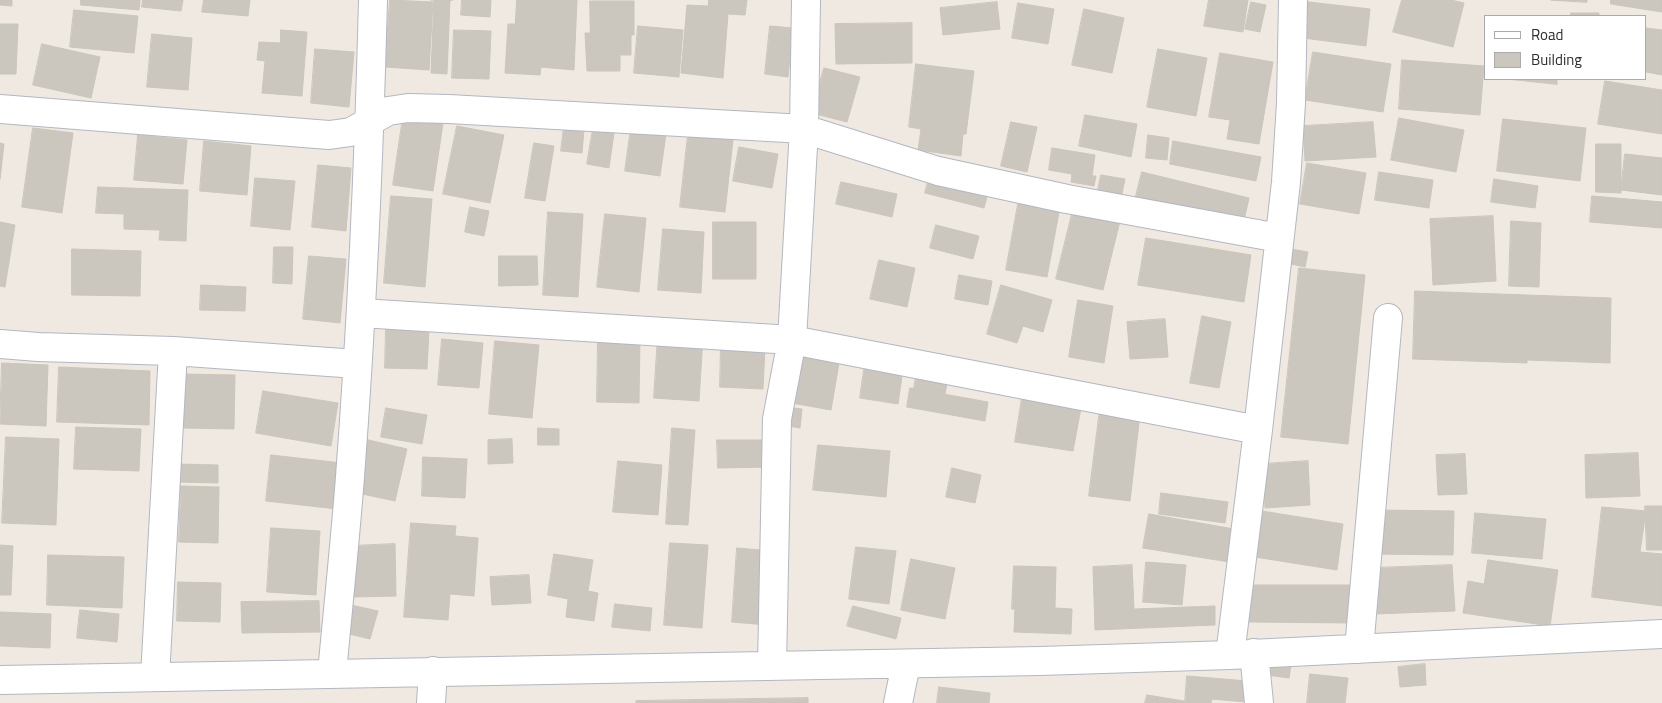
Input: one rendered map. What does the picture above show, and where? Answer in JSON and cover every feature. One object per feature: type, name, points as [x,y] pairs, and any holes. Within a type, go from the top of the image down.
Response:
[{"type":"street","points":[[332,673],[350,477],[358,364],[370,121],[373,0]]},
{"type":"street","points":[[772,666],[776,419],[792,340],[804,130],[806,0]]},
{"type":"street","points":[[1259,703],[1242,654],[1258,430],[1289,144],[1293,0]]},
{"type":"street","points":[[0,109],[329,135],[351,132],[388,111],[408,108],[804,130],[938,171],[1068,199],[1280,238]]},
{"type":"street","points":[[361,313],[792,340],[1258,430]]},
{"type":"street","points":[[1359,649],[1388,318]]},
{"type":"street","points":[[0,344],[48,348],[173,351],[358,364]]},
{"type":"street","points":[[155,677],[173,351]]},
{"type":"street","points":[[0,680],[906,664],[1242,654],[1662,634]]},
{"type":"street","points":[[898,703],[906,664]]},
{"type":"street","points":[[431,703],[433,671]]},
{"type":"building","points":[[0,0],[12,0],[12,6],[0,5]]},
{"type":"building","points":[[81,0],[140,0],[139,10],[81,5]]},
{"type":"building","points":[[143,0],[183,0],[181,11],[142,7]]},
{"type":"building","points":[[204,0],[250,0],[248,16],[202,12]]},
{"type":"building","points":[[390,0],[433,2],[429,70],[385,67]]},
{"type":"building","points":[[434,0],[450,0],[447,74],[431,73]]},
{"type":"building","points":[[462,0],[491,0],[490,17],[461,15]]},
{"type":"building","points":[[517,0],[577,0],[574,70],[541,67],[540,75],[505,73],[508,24],[515,24]]},
{"type":"building","points":[[709,0],[747,0],[745,15],[728,14],[723,78],[681,73],[687,5],[708,6]]},
{"type":"building","points":[[1209,0],[1248,0],[1243,32],[1204,26]]},
{"type":"building","points":[[1402,0],[1451,0],[1464,3],[1453,47],[1393,32]]},
{"type":"building","points":[[1551,0],[1587,0],[1587,2]]},
{"type":"building","points":[[1611,0],[1662,0],[1662,12],[1611,4]]},
{"type":"building","points":[[590,1],[634,1],[634,35],[631,35],[631,55],[620,55],[620,71],[587,71],[585,33],[590,33]]},
{"type":"building","points":[[1300,1],[1370,9],[1366,46],[1295,37]]},
{"type":"building","points":[[997,2],[1000,29],[943,35],[940,8]]},
{"type":"building","points":[[1251,2],[1266,5],[1260,32],[1245,29]]},
{"type":"building","points":[[1018,3],[1054,9],[1048,44],[1012,38]]},
{"type":"building","points":[[1084,9],[1124,18],[1112,73],[1072,65]]},
{"type":"building","points":[[74,10],[138,16],[134,53],[70,47]]},
{"type":"building","points":[[1571,13],[1599,13],[1599,15],[1571,15]]},
{"type":"building","points":[[912,23],[912,63],[836,64],[835,24]]},
{"type":"building","points":[[0,24],[18,24],[16,74],[0,74]]},
{"type":"building","points":[[638,26],[683,30],[679,77],[634,73]]},
{"type":"building","points":[[770,26],[793,28],[788,77],[765,74]]},
{"type":"building","points":[[1647,28],[1662,30],[1662,75],[1647,72]]},
{"type":"building","points":[[281,30],[307,32],[302,96],[262,93],[265,61],[257,60],[259,42],[280,43]]},
{"type":"building","points":[[454,30],[491,31],[489,79],[452,78]]},
{"type":"building","points":[[152,34],[192,38],[188,90],[147,87]]},
{"type":"building","points":[[42,44],[100,57],[91,98],[33,85]]},
{"type":"building","points":[[315,49],[354,52],[349,107],[311,103]]},
{"type":"building","points":[[1158,49],[1207,58],[1196,116],[1147,107]]},
{"type":"building","points":[[1313,52],[1391,64],[1383,112],[1305,100]]},
{"type":"building","points":[[1220,53],[1273,62],[1259,144],[1227,139],[1230,120],[1209,117]]},
{"type":"building","points":[[1402,60],[1484,66],[1480,115],[1399,109]]},
{"type":"building","points":[[916,64],[974,71],[966,134],[963,134],[961,156],[918,150],[921,129],[909,127]]},
{"type":"building","points":[[824,68],[860,77],[847,122],[812,113]]},
{"type":"building","points":[[1517,80],[1557,80],[1557,84]]},
{"type":"building","points":[[1605,81],[1662,90],[1662,134],[1598,124]]},
{"type":"building","points":[[1085,115],[1137,124],[1131,157],[1079,146]]},
{"type":"building","points":[[403,117],[443,123],[433,191],[393,185]]},
{"type":"building","points":[[1399,118],[1464,130],[1456,172],[1391,160]]},
{"type":"building","points":[[1503,119],[1586,128],[1580,181],[1497,171]]},
{"type":"building","points":[[1011,122],[1037,127],[1027,172],[1001,166]]},
{"type":"building","points":[[1373,122],[1376,157],[1305,161],[1303,126]]},
{"type":"building","points":[[457,126],[504,135],[490,203],[443,194]]},
{"type":"building","points":[[564,127],[584,129],[582,153],[561,151]]},
{"type":"building","points":[[33,128],[73,133],[62,213],[22,207]]},
{"type":"building","points":[[631,128],[666,134],[660,176],[625,171]]},
{"type":"building","points":[[593,129],[614,133],[609,168],[587,164]]},
{"type":"building","points":[[138,135],[187,140],[183,184],[134,180]]},
{"type":"building","points":[[688,135],[733,140],[725,212],[680,207]]},
{"type":"building","points":[[1148,135],[1169,138],[1167,160],[1146,158]]},
{"type":"building","points":[[204,141],[251,146],[247,195],[200,191]]},
{"type":"building","points":[[1173,141],[1261,157],[1256,181],[1170,164]]},
{"type":"building","points":[[0,143],[4,144],[0,179]]},
{"type":"building","points":[[534,143],[554,146],[545,201],[525,198]]},
{"type":"building","points":[[1596,144],[1621,144],[1621,193],[1596,192]]},
{"type":"building","points":[[739,147],[778,154],[772,188],[733,181]]},
{"type":"building","points":[[1052,148],[1095,155],[1092,176],[1096,176],[1094,186],[1071,182],[1072,174],[1049,170]]},
{"type":"building","points":[[1625,154],[1662,158],[1662,195],[1621,190]]},
{"type":"building","points":[[1307,163],[1366,173],[1359,214],[1300,204]]},
{"type":"building","points":[[318,165],[351,168],[346,231],[312,227]]},
{"type":"building","points":[[931,170],[990,185],[984,208],[925,193]]},
{"type":"building","points":[[1142,172],[1249,198],[1243,225],[1135,200]]},
{"type":"building","points":[[1379,172],[1433,180],[1429,208],[1375,200]]},
{"type":"building","points":[[1101,175],[1125,179],[1122,194],[1098,190]]},
{"type":"building","points":[[255,178],[295,181],[290,230],[251,226]]},
{"type":"building","points":[[1494,179],[1538,186],[1535,208],[1491,202]]},
{"type":"building","points":[[841,182],[897,194],[892,217],[836,204]]},
{"type":"building","points":[[98,187],[188,190],[186,241],[159,240],[160,230],[124,229],[124,214],[96,213]]},
{"type":"building","points":[[391,196],[432,199],[425,287],[384,283]]},
{"type":"building","points":[[1592,196],[1662,202],[1662,228],[1590,222]]},
{"type":"building","points":[[1019,199],[1060,207],[1047,277],[1006,270]]},
{"type":"building","points":[[470,207],[489,211],[484,236],[465,232]]},
{"type":"building","points":[[1073,210],[1120,221],[1103,290],[1056,279]]},
{"type":"building","points":[[548,212],[583,214],[578,297],[543,295]]},
{"type":"building","points":[[605,214],[646,218],[639,292],[597,287]]},
{"type":"building","points":[[1493,216],[1496,281],[1433,285],[1430,219]]},
{"type":"building","points":[[1511,221],[1541,223],[1539,287],[1509,286]]},
{"type":"building","points":[[0,222],[15,225],[5,287],[0,286]]},
{"type":"building","points":[[713,222],[756,222],[756,279],[713,279]]},
{"type":"building","points":[[936,225],[979,236],[973,259],[930,248]]},
{"type":"building","points":[[663,229],[704,232],[701,293],[658,290]]},
{"type":"building","points":[[1146,238],[1251,255],[1244,302],[1138,285]]},
{"type":"building","points":[[274,247],[293,247],[292,284],[273,283]]},
{"type":"building","points":[[1286,248],[1308,252],[1305,267],[1282,262]]},
{"type":"building","points":[[72,249],[141,251],[140,296],[72,295]]},
{"type":"building","points":[[309,256],[346,259],[340,323],[303,319]]},
{"type":"building","points":[[499,256],[537,256],[538,285],[499,286]]},
{"type":"building","points":[[879,260],[915,268],[907,307],[870,299]]},
{"type":"building","points":[[1299,268],[1365,275],[1348,444],[1281,437]]},
{"type":"building","points":[[959,275],[992,281],[988,305],[955,299]]},
{"type":"building","points":[[201,285],[246,287],[245,311],[200,310]]},
{"type":"building","points":[[1001,285],[1052,300],[1043,332],[1023,326],[1017,343],[987,334]]},
{"type":"building","points":[[1415,291],[1611,298],[1610,363],[1527,360],[1527,363],[1413,359]]},
{"type":"building","points":[[1078,300],[1113,306],[1104,363],[1069,357]]},
{"type":"building","points":[[1202,316],[1231,322],[1219,388],[1190,383]]},
{"type":"building","points":[[1165,319],[1168,357],[1130,359],[1127,322]]},
{"type":"building","points":[[386,328],[429,330],[427,369],[385,368]]},
{"type":"building","points":[[658,335],[703,337],[699,401],[654,398]]},
{"type":"building","points":[[598,336],[640,337],[639,403],[597,402]]},
{"type":"building","points":[[442,339],[483,343],[479,388],[438,385]]},
{"type":"building","points":[[495,341],[539,345],[532,418],[489,414]]},
{"type":"building","points":[[797,343],[841,352],[831,410],[786,402]]},
{"type":"building","points":[[721,345],[765,347],[763,389],[720,387]]},
{"type":"building","points":[[920,356],[951,362],[945,394],[914,388]]},
{"type":"building","points":[[2,363],[48,365],[46,426],[0,424]]},
{"type":"building","points":[[865,363],[903,369],[898,404],[860,398]]},
{"type":"building","points":[[59,367],[150,371],[149,425],[57,422]]},
{"type":"building","points":[[184,374],[235,375],[234,429],[183,428]]},
{"type":"building","points":[[910,388],[988,402],[985,421],[907,407]]},
{"type":"building","points":[[263,391],[338,403],[331,446],[256,433]]},
{"type":"building","points":[[1022,398],[1081,408],[1073,451],[1015,442]]},
{"type":"building","points":[[785,407],[802,409],[800,428],[782,425]]},
{"type":"building","points":[[386,408],[427,415],[422,444],[381,437]]},
{"type":"building","points":[[1100,409],[1140,414],[1130,501],[1089,496]]},
{"type":"building","points":[[76,427],[141,429],[139,471],[74,469]]},
{"type":"building","points":[[538,428],[559,429],[559,445],[538,445]]},
{"type":"building","points":[[672,428],[695,430],[688,525],[666,524]]},
{"type":"building","points":[[6,437],[59,439],[56,525],[2,523]]},
{"type":"building","points":[[360,438],[407,449],[395,501],[348,491]]},
{"type":"building","points":[[512,439],[513,463],[488,464],[488,440]]},
{"type":"building","points":[[717,440],[772,440],[772,467],[718,468]]},
{"type":"building","points":[[818,445],[890,451],[886,497],[813,490]]},
{"type":"building","points":[[1638,453],[1640,496],[1586,498],[1585,455]]},
{"type":"building","points":[[1465,454],[1467,494],[1438,495],[1436,455]]},
{"type":"building","points":[[271,455],[342,463],[337,509],[266,501]]},
{"type":"building","points":[[423,457],[467,459],[465,498],[422,496]]},
{"type":"building","points":[[618,461],[662,465],[658,515],[613,512]]},
{"type":"building","points":[[1308,461],[1310,505],[1265,508],[1263,464]]},
{"type":"building","points":[[178,464],[218,465],[218,483],[178,482]]},
{"type":"building","points":[[952,468],[981,475],[975,503],[946,497]]},
{"type":"building","points":[[181,486],[219,487],[218,543],[179,542]]},
{"type":"building","points":[[1161,493],[1228,502],[1225,523],[1159,514]]},
{"type":"building","points":[[1645,506],[1662,506],[1662,550],[1647,550]]},
{"type":"building","points":[[1602,507],[1646,511],[1640,552],[1662,554],[1662,606],[1592,597]]},
{"type":"building","points":[[1374,510],[1454,511],[1453,555],[1374,554]]},
{"type":"building","points":[[1262,511],[1343,524],[1337,570],[1255,557]]},
{"type":"building","points":[[1475,513],[1546,519],[1542,559],[1472,553]]},
{"type":"building","points":[[1149,514],[1234,529],[1229,562],[1143,548]]},
{"type":"building","points":[[411,523],[456,526],[455,536],[478,538],[474,596],[450,594],[448,620],[404,617]]},
{"type":"building","points":[[271,528],[320,531],[316,595],[267,592]]},
{"type":"building","points":[[670,543],[708,545],[702,628],[664,625]]},
{"type":"building","points":[[395,544],[396,596],[354,597],[352,546]]},
{"type":"building","points":[[0,545],[13,546],[11,595],[0,595]]},
{"type":"building","points":[[856,547],[896,551],[889,604],[849,599]]},
{"type":"building","points":[[737,548],[772,551],[767,625],[732,622]]},
{"type":"building","points":[[554,554],[593,560],[588,591],[598,593],[594,621],[566,617],[568,599],[548,595]]},
{"type":"building","points":[[48,555],[124,557],[122,608],[47,605]]},
{"type":"building","points":[[911,559],[955,568],[945,619],[901,610]]},
{"type":"building","points":[[1488,560],[1558,570],[1550,626],[1463,613],[1468,581],[1484,584]]},
{"type":"building","points":[[1146,562],[1186,565],[1182,605],[1143,602]]},
{"type":"building","points":[[1132,565],[1134,609],[1215,606],[1215,625],[1095,630],[1093,567]]},
{"type":"building","points":[[1452,565],[1455,611],[1375,614],[1373,568]]},
{"type":"building","points":[[1014,566],[1056,567],[1055,608],[1072,609],[1071,634],[1014,632],[1015,609],[1012,609]]},
{"type":"building","points":[[529,575],[531,603],[492,605],[490,577]]},
{"type":"building","points":[[178,582],[221,583],[220,622],[177,621]]},
{"type":"building","points":[[1249,585],[1350,585],[1350,623],[1249,622]]},
{"type":"building","points":[[319,601],[320,632],[242,633],[241,602]]},
{"type":"building","points":[[615,604],[652,608],[650,631],[612,627]]},
{"type":"building","points":[[351,605],[378,611],[370,639],[345,633]]},
{"type":"building","points":[[853,606],[901,618],[896,639],[847,626]]},
{"type":"building","points":[[80,610],[119,614],[117,642],[77,638]]},
{"type":"building","points":[[0,612],[51,614],[50,648],[0,646]]},
{"type":"building","points":[[1269,654],[1292,657],[1289,678],[1267,675]]},
{"type":"building","points":[[1425,664],[1426,685],[1400,687],[1398,667]]},
{"type":"building","points":[[1310,674],[1348,678],[1345,703],[1307,703]]},
{"type":"building","points":[[1187,676],[1248,681],[1246,702],[1212,699],[1211,703],[1185,703]]},
{"type":"building","points":[[939,687],[990,693],[989,703],[937,703]]},
{"type":"building","points":[[1147,695],[1184,701],[1184,703],[1145,703]]},
{"type":"building","points":[[808,698],[808,703],[636,703],[636,701]]}]
